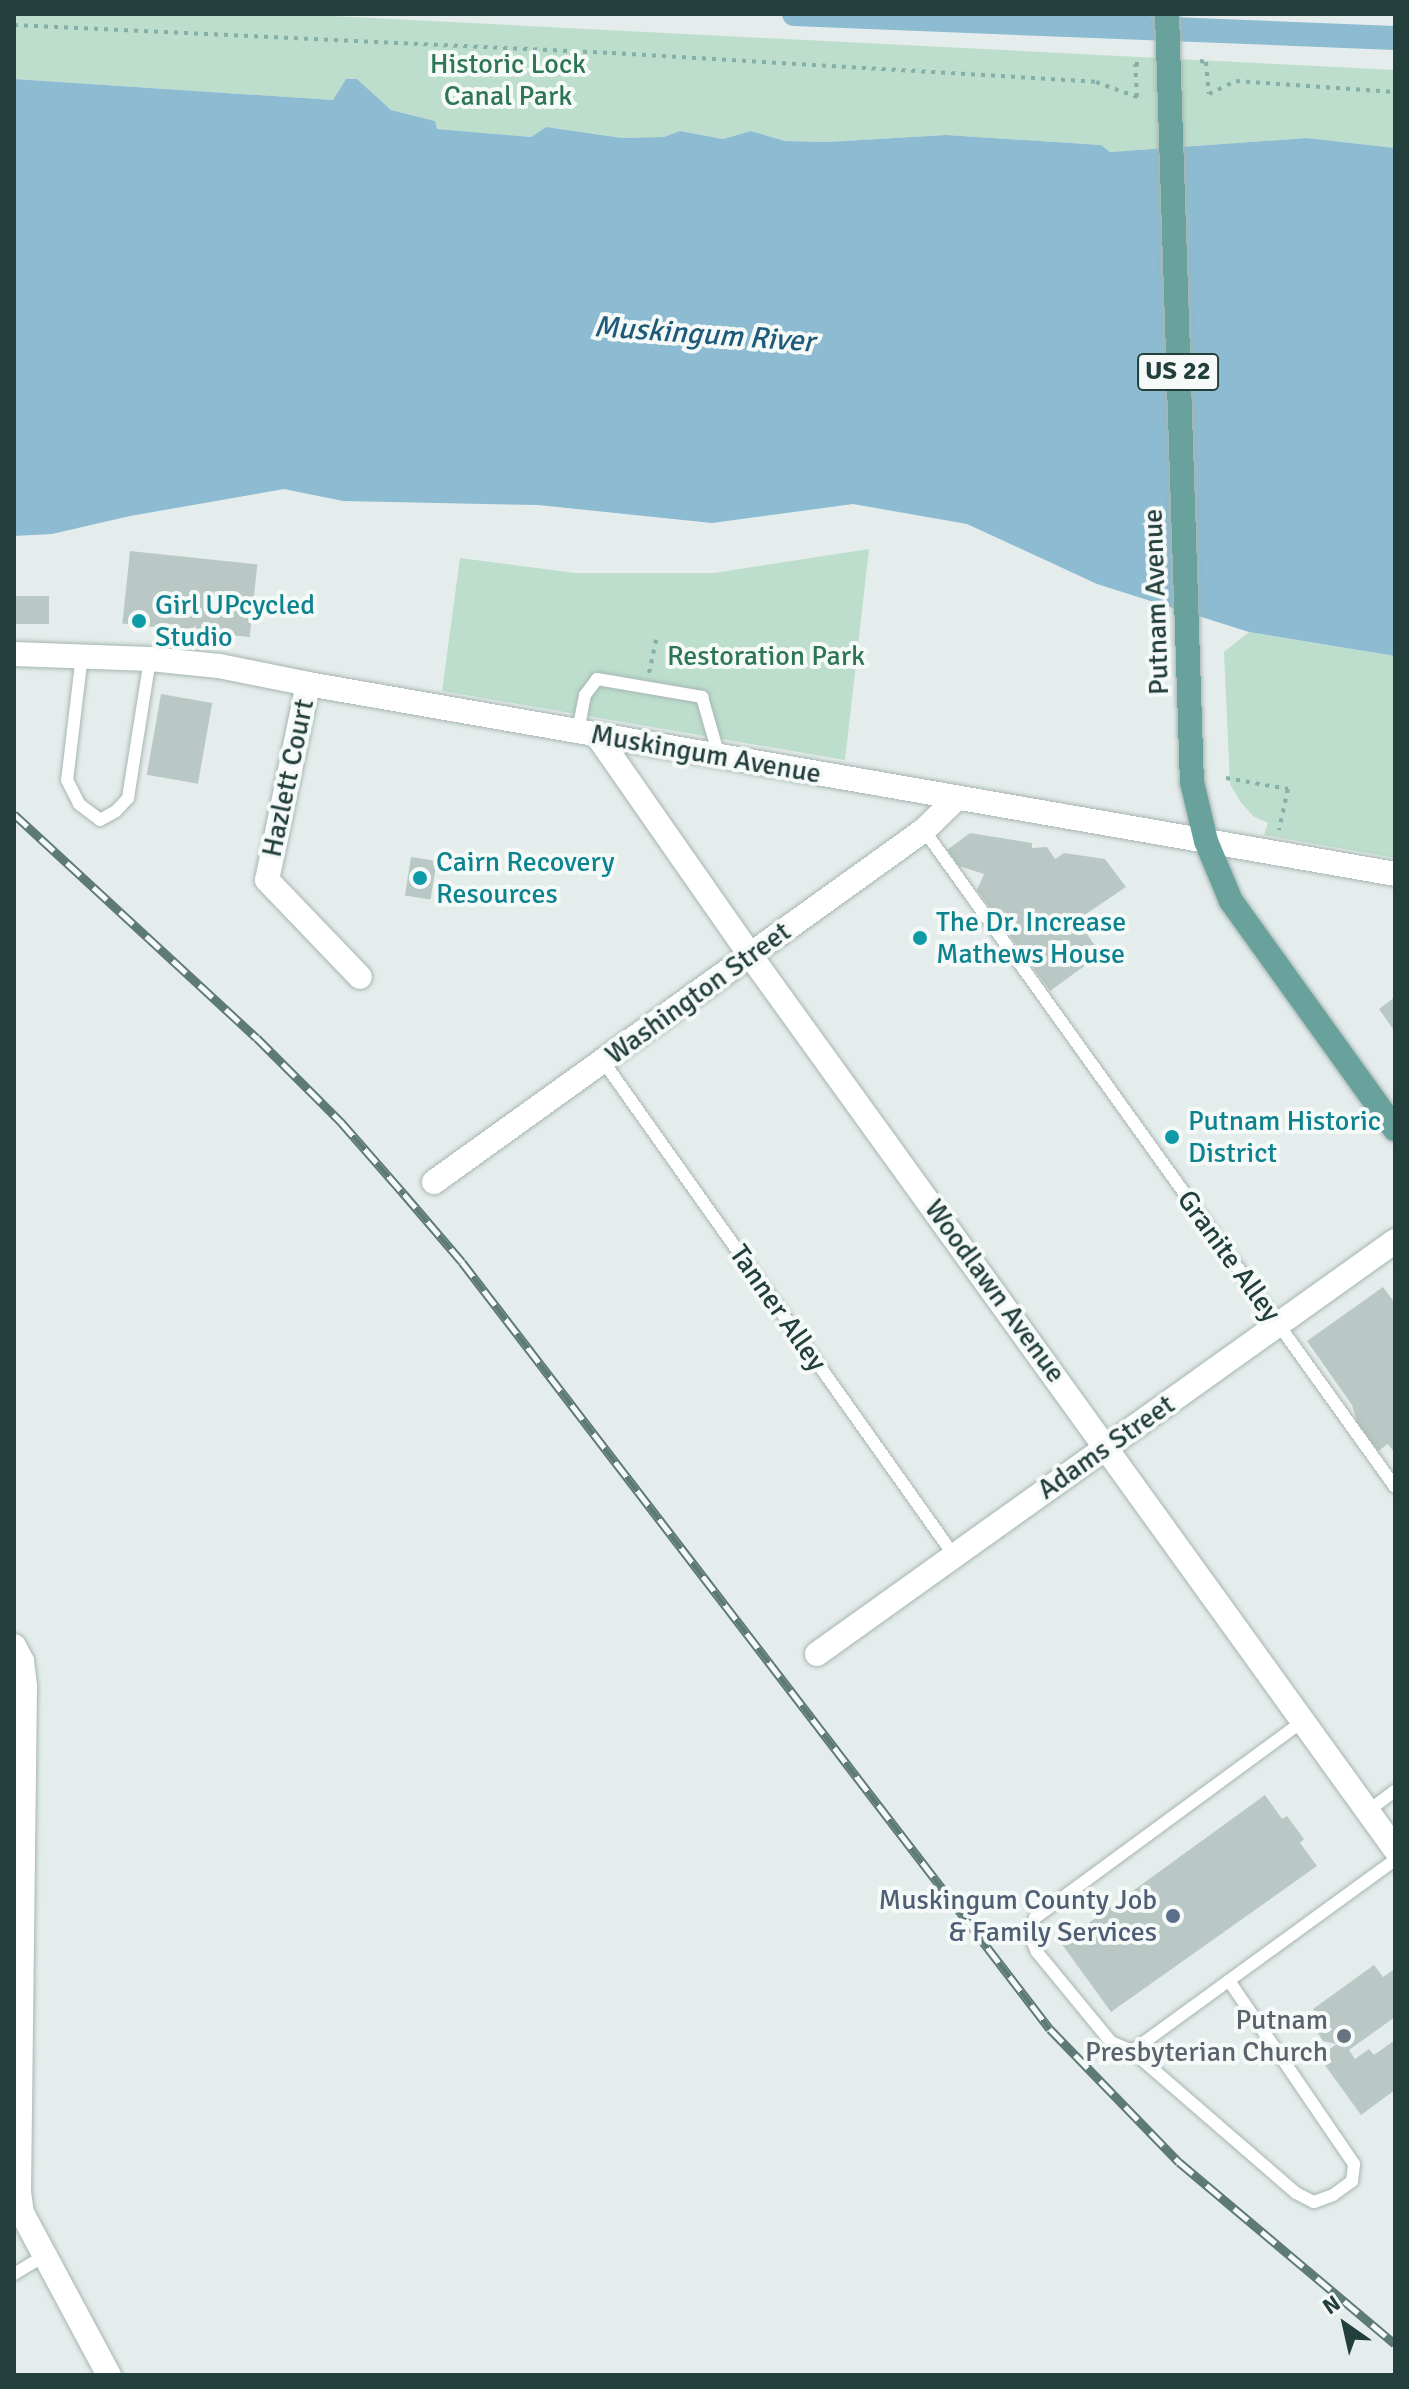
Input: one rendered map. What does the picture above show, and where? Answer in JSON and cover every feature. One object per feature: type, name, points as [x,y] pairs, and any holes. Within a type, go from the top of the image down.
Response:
[{"type":"main road","name":"Putnam Avenue","points":[[1167,14],[1192,782],[1206,841],[1231,901],[1395,1129]]},
{"type":"street","name":"Muskingum Avenue","points":[[14,654],[82,655],[219,666],[1395,874]]},
{"type":"street","name":"Hazlett Court","points":[[308,684],[267,880],[360,977]]},
{"type":"street","name":"Woodlawn Avenue","points":[[587,733],[1108,1447],[1395,1849]]},
{"type":"street","name":"Washington Street","points":[[434,1182],[924,830],[957,798]]},
{"type":"street","name":"Adams Street","points":[[817,1654],[1061,1476],[1108,1447],[1395,1241]]},
{"type":"street","points":[[14,1646],[22,1661],[25,1687],[18,1844],[19,2192],[22,2213],[109,2375]]},
{"type":"lane","points":[[82,655],[67,780],[79,804],[100,820],[116,811],[128,798],[150,659]]},
{"type":"lane","points":[[587,733],[585,695],[597,679],[646,687],[702,697],[719,756]]},
{"type":"lane","name":"Granite Alley","points":[[924,830],[1395,1487]]},
{"type":"lane","name":"Tanner Alley","points":[[603,1061],[953,1554]]},
{"type":"lane","points":[[1229,1981],[1354,2164],[1352,2181],[1333,2195],[1314,2202],[1296,2193],[1132,2051],[1111,2042],[1037,1952],[1030,1935],[1035,1918],[1303,1721]]},
{"type":"lane","points":[[1368,1811],[1395,1791]]},
{"type":"lane","points":[[1132,2051],[1395,1860]]},
{"type":"lane","points":[[14,2274],[44,2256]]},
{"type":"path","points":[[14,25],[628,54],[1096,82],[1137,97],[1135,64],[1141,64]]},
{"type":"path","points":[[1200,61],[1206,62],[1209,94],[1236,81],[1395,92]]},
{"type":"path","points":[[646,687],[656,639]]},
{"type":"path","points":[[1226,778],[1288,789],[1279,830]]},
{"type":"green space","name":"Historic Lock Canal Park","points":[[14,14],[294,14],[1395,70],[1395,148],[1307,138],[1110,152],[1101,145],[946,135],[827,142],[785,141],[751,131],[723,139],[680,131],[664,137],[622,138],[546,127],[531,137],[437,129],[435,121],[391,110],[357,79],[346,79],[333,100],[14,79]]},
{"type":"green space","name":"Restoration Park","points":[[869,549],[845,760],[442,691],[460,558],[575,573],[714,573]]},
{"type":"green space","points":[[1249,632],[1395,656],[1395,858],[1264,835],[1268,823],[1253,816],[1240,801],[1230,784],[1224,652]]},
{"type":"water","points":[[14,79],[333,100],[346,79],[357,79],[391,110],[435,121],[437,129],[531,137],[546,127],[622,138],[664,137],[680,131],[723,139],[751,131],[785,141],[827,142],[946,135],[1101,145],[1110,152],[1307,138],[1395,148],[1395,656],[1249,632],[1097,584],[967,524],[853,504],[712,523],[538,505],[343,501],[284,489],[130,516],[52,534],[14,536]]},
{"type":"building","points":[[130,551],[257,564],[250,637],[122,624]]},
{"type":"building","points":[[14,596],[49,596],[49,624],[14,624]]},
{"type":"building","points":[[161,694],[212,703],[198,784],[147,775]]},
{"type":"building","points":[[970,833],[1032,843],[1032,848],[1047,847],[1055,859],[1064,853],[1105,859],[1126,887],[1077,920],[1101,954],[1050,991],[977,890],[984,874],[959,866],[947,850]]},
{"type":"building","name":"Cairn Recovery Resources","points":[[411,857],[437,861],[431,900],[405,896]]},
{"type":"building","points":[[1395,997],[1395,1032],[1379,1009]]},
{"type":"building","points":[[1383,1287],[1395,1303],[1395,1453],[1388,1444],[1378,1451],[1357,1422],[1352,1405],[1307,1341]]},
{"type":"building","name":"Muskingum County Job & Family Services","points":[[1265,1795],[1282,1819],[1287,1816],[1304,1839],[1300,1843],[1317,1866],[1111,2012],[1061,1943]]},
{"type":"building","name":"Putnam Presbyterian Church","points":[[1374,1965],[1383,1977],[1393,1970],[1395,1973],[1395,2017],[1349,2050],[1355,2059],[1369,2049],[1374,2055],[1395,2040],[1395,2090],[1361,2115],[1319,2057],[1337,2044],[1323,2041],[1317,2032],[1321,2020],[1313,2009]]},
{"type":"waterway","name":"Muskingum River","points":[[794,14],[1395,38]]},
{"type":"railway","points":[[14,814],[257,1038],[341,1122],[462,1262],[1050,2029],[1179,2162],[1395,2344]]},
{"type":"place","name":"Girl UPcycled Studio","points":[[139,621]]},
{"type":"place","name":"Cairn Recovery Resources","points":[[420,878]]},
{"type":"place","name":"The Dr. Increase Mathews House","points":[[920,938]]},
{"type":"place","name":"Putnam Historic District","points":[[1172,1137]]},
{"type":"place","name":"Muskingum County Job & Family Services","points":[[1173,1916]]},
{"type":"place","name":"Putnam Presbyterian Church","points":[[1344,2036]]}]
